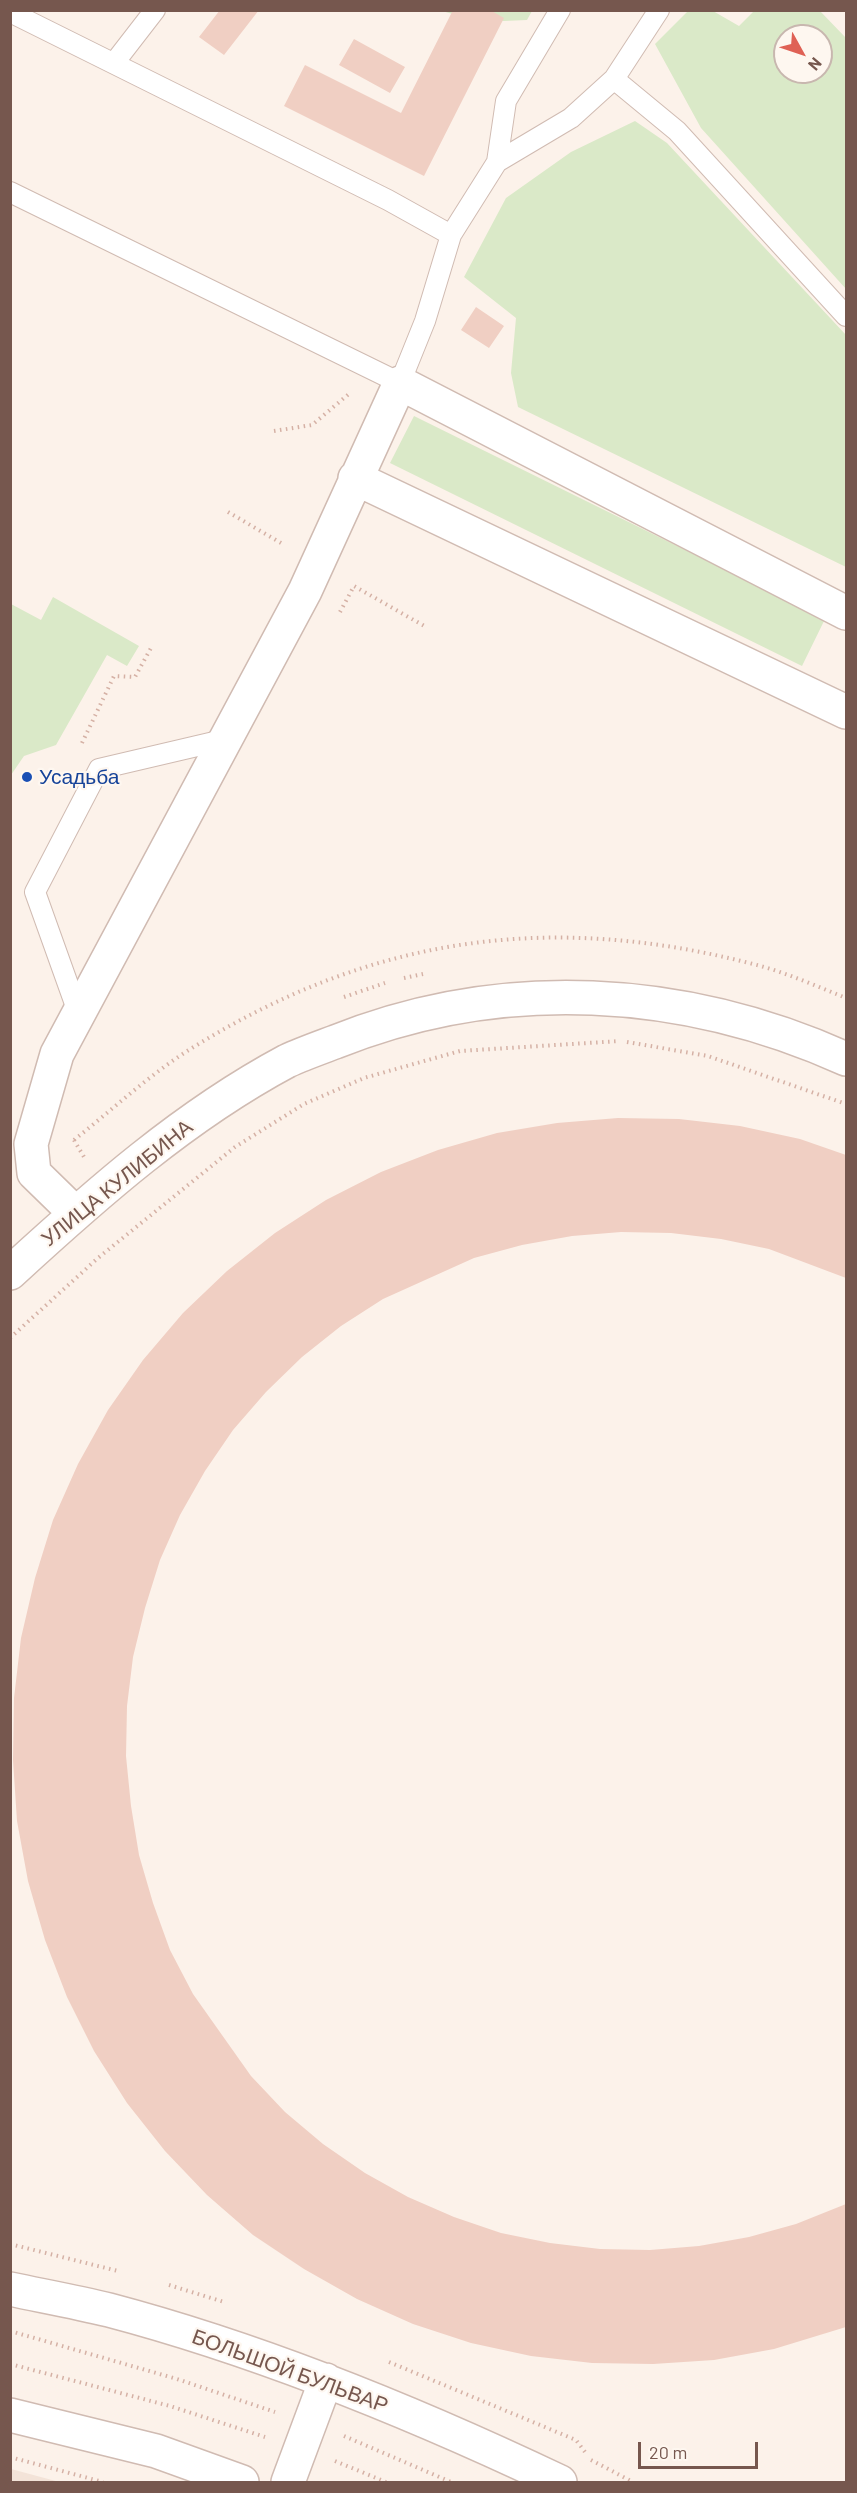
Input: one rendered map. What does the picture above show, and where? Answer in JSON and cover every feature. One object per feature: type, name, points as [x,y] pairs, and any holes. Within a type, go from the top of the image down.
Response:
[{"type":"street","points":[[75,1213],[34,1173],[31,1144],[57,1054],[305,591],[354,478],[399,383],[846,613]]},
{"type":"street","points":[[354,478],[846,712]]},
{"type":"street","name":"УЛИЦА КУЛИБИНА","points":[[10,1273],[75,1213],[154,1148],[212,1108],[288,1061],[360,1032],[429,1012],[501,999],[581,998],[658,1004],[735,1018],[846,1059]]},
{"type":"street","name":"БОЛЬШОЙ БУЛЬВАР","points":[[10,2289],[108,2310],[191,2334],[326,2380],[560,2482]]},
{"type":"street","points":[[288,2482],[326,2380]]},
{"type":"street","points":[[10,2415],[156,2451],[242,2482]]},
{"type":"lane","points":[[114,63],[155,10]]},
{"type":"lane","points":[[10,192],[399,383],[425,321],[451,235],[497,162],[506,101],[560,10]]},
{"type":"lane","points":[[497,162],[571,118],[614,79],[659,10]]},
{"type":"lane","points":[[10,12],[388,200],[451,235]]},
{"type":"lane","points":[[614,79],[677,131],[846,316]]},
{"type":"lane","points":[[79,1015],[35,892],[99,769],[226,739]]},
{"type":"path","points":[[274,431],[312,425],[358,386]]},
{"type":"path","points":[[228,512],[281,543]]},
{"type":"path","points":[[354,586],[426,627]]},
{"type":"path","points":[[10,1338],[98,1258],[235,1148],[304,1104],[364,1078],[460,1051],[621,1041],[708,1056],[846,1104]]},
{"type":"path","points":[[10,2331],[177,2379],[311,2424],[368,2445],[451,2482]]},
{"type":"path","points":[[10,2364],[170,2406]]},
{"type":"path","points":[[10,2457],[103,2482]]},
{"type":"shaded area","points":[[11,2469],[52,2480],[59,2482],[11,2482]]},
{"type":"green space","points":[[689,10],[713,11],[739,26],[754,11],[820,11],[833,24],[773,24],[773,84],[833,84],[833,24],[846,38],[846,289],[701,128],[655,44]]},
{"type":"green space","points":[[442,11],[532,11],[527,20],[481,22]]},
{"type":"green space","points":[[635,121],[667,143],[846,335],[846,567],[518,407],[511,373],[516,318],[464,277],[506,198],[571,152]]},
{"type":"green space","points":[[414,416],[825,619],[802,666],[390,463]]},
{"type":"green space","points":[[53,597],[139,646],[127,666],[107,655],[56,745],[24,756],[11,775],[11,604],[41,620]]},
{"type":"building","points":[[220,10],[259,10],[224,55],[199,37]]},
{"type":"building","points":[[453,10],[490,10],[504,18],[424,176],[284,106],[305,65],[401,113]]},
{"type":"building","points":[[354,39],[405,67],[390,93],[339,65]]},
{"type":"building","points":[[476,307],[504,326],[489,348],[461,330]]},
{"type":"building","points":[[618,1118],[679,1119],[740,1126],[800,1139],[846,1155],[846,1278],[769,1249],[721,1239],[671,1233],[621,1232],[572,1236],[522,1245],[474,1258],[383,1299],[341,1326],[302,1357],[266,1392],[233,1430],[205,1471],[180,1515],[160,1560],[133,1657],[127,1706],[126,1756],[139,1855],[170,1950],[193,1994],[251,2076],[285,2112],[323,2144],[365,2173],[408,2197],[454,2217],[501,2233],[550,2243],[600,2249],[650,2250],[699,2246],[749,2237],[796,2224],[846,2204],[846,2327],[774,2349],[714,2360],[653,2364],[592,2363],[531,2356],[471,2343],[413,2324],[357,2299],[304,2269],[253,2235],[207,2195],[165,2151],[127,2103],[94,2051],[67,1997],[45,1940],[28,1881],[17,1821],[13,1760],[14,1698],[21,1638],[35,1578],[53,1520],[78,1464],[108,1410],[143,1360],[183,1313],[227,1271],[275,1233],[326,1200],[381,1172],[438,1150],[497,1133],[557,1123]]},
{"type":"place","name":"Усадьба","points":[[27,777]]}]
